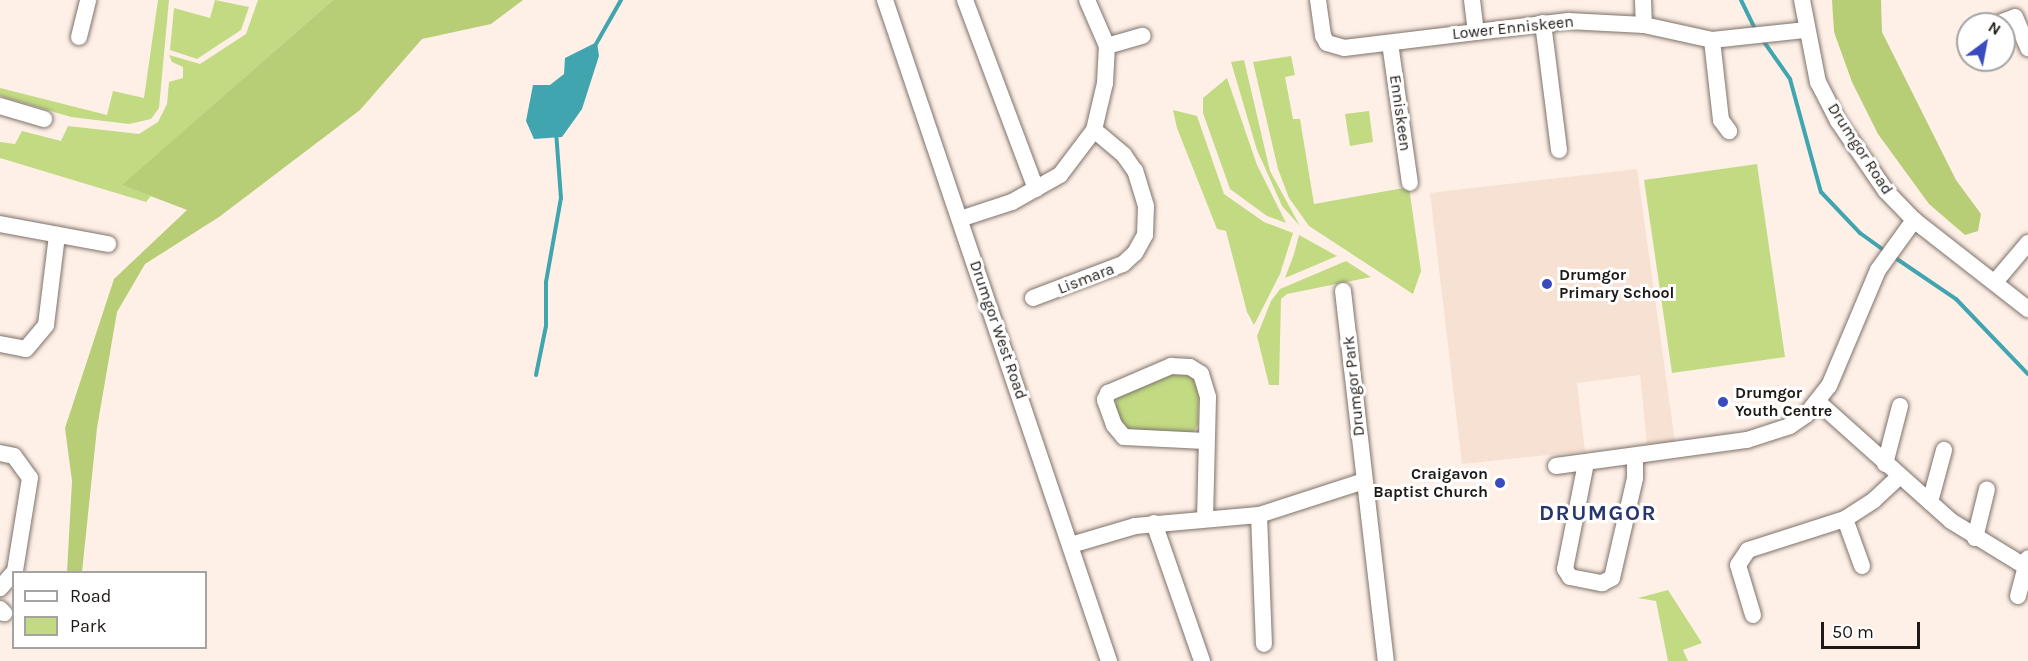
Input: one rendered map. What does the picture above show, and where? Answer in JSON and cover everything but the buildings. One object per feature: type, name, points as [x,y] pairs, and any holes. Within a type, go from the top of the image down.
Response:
[{"type":"street","points":[[79,37],[88,0]]},
{"type":"street","name":"Drumgor West Road","points":[[885,0],[1109,661]]},
{"type":"street","points":[[965,0],[1036,189]]},
{"type":"street","points":[[960,219],[1012,202],[1036,189],[1068,167],[1094,130],[1105,83],[1107,46],[1087,0]]},
{"type":"street","name":"Lower Enniskeen","points":[[1318,0],[1322,46],[1344,48],[1543,23],[1644,26],[1712,40],[1748,38],[1806,30]]},
{"type":"street","points":[[1472,0],[1476,31]]},
{"type":"street","points":[[1643,0],[1644,26]]},
{"type":"street","name":"Drumgor Road","points":[[1802,0],[1806,30],[1818,82],[1838,121],[1886,191],[1914,220],[2028,309]]},
{"type":"street","points":[[2016,19],[2028,48]]},
{"type":"street","points":[[1543,23],[1562,139]]},
{"type":"street","points":[[1107,46],[1143,36]]},
{"type":"street","points":[[1712,40],[1721,120],[1729,131]]},
{"type":"street","name":"Enniskeen","points":[[1390,43],[1410,183]]},
{"type":"street","points":[[0,106],[44,119]]},
{"type":"street","name":"Lismara","points":[[1033,298],[1123,264],[1145,235],[1146,206],[1135,171],[1124,155],[1094,130]]},
{"type":"street","points":[[1556,466],[1635,458],[1769,434],[1790,426],[1818,402],[1840,364],[1878,270],[1889,251],[1914,220]]},
{"type":"street","points":[[0,224],[108,244]]},
{"type":"street","points":[[0,344],[26,349],[46,325],[57,235]]},
{"type":"street","points":[[1995,282],[2028,243]]},
{"type":"street","name":"Drumgor Park","points":[[1343,291],[1386,661]]},
{"type":"street","points":[[1205,441],[1135,440],[1124,437],[1114,425],[1105,400],[1108,393],[1171,366],[1190,367],[1206,384],[1206,518]]},
{"type":"street","points":[[1818,402],[1885,464],[1975,538],[2027,562],[2018,596]]},
{"type":"street","points":[[1885,464],[1900,406]]},
{"type":"street","points":[[1930,502],[1944,450]]},
{"type":"street","points":[[0,453],[14,456],[30,478],[15,571]]},
{"type":"street","points":[[1586,463],[1565,569],[1570,577],[1602,583],[1612,578],[1635,478],[1635,458]]},
{"type":"street","points":[[1753,615],[1738,565],[1748,550],[1845,519],[1874,500],[1900,476]]},
{"type":"street","points":[[1071,545],[1154,523],[1259,515],[1364,481]]},
{"type":"street","points":[[1975,538],[1987,489]]},
{"type":"street","points":[[1259,515],[1263,644]]},
{"type":"street","points":[[1845,519],[1862,566]]},
{"type":"street","points":[[1154,523],[1202,661]]},
{"type":"street","points":[[0,588],[12,574]]},
{"type":"shaded area","name":"Drumgor Primary School","points":[[1637,169],[1675,442],[1647,444],[1640,375],[1577,383],[1585,451],[1462,464],[1430,193]]},
{"type":"green space","points":[[158,0],[169,0],[159,108],[151,119],[129,124],[71,117],[0,96],[0,88],[107,115],[113,91],[144,98]]},
{"type":"green space","points":[[215,0],[249,7],[241,30],[197,59],[170,50],[174,8],[210,18]]},
{"type":"green space","points":[[258,0],[333,0],[123,185],[151,196],[146,202],[0,158],[0,142],[15,144],[22,131],[61,141],[68,126],[139,134],[158,122],[167,104],[169,82],[183,78],[183,67],[172,62],[169,55],[200,64],[246,34]]},
{"type":"green space","points":[[333,0],[523,0],[491,24],[422,39],[360,110],[219,217],[145,264],[117,312],[97,428],[82,571],[67,571],[72,481],[65,428],[114,279],[187,210],[122,185]]},
{"type":"green space","points":[[1832,0],[1881,0],[1882,32],[1956,180],[1981,214],[1978,231],[1965,235],[1929,204],[1878,134],[1852,82],[1834,32]]},
{"type":"green space","points":[[1291,56],[1295,75],[1285,77],[1293,119],[1300,119],[1314,204],[1409,187],[1421,271],[1413,294],[1309,226],[1289,198],[1278,169],[1253,62]]},
{"type":"green space","points":[[1244,60],[1270,171],[1300,226],[1282,206],[1257,150],[1231,62]]},
{"type":"green space","points":[[1227,78],[1257,165],[1286,223],[1267,216],[1230,189],[1203,113],[1203,98]]},
{"type":"green space","points":[[1173,110],[1197,116],[1224,194],[1264,222],[1293,233],[1280,274],[1254,325],[1247,312],[1226,231],[1217,229],[1177,128]]},
{"type":"green space","points":[[1369,111],[1373,142],[1350,146],[1345,114]]},
{"type":"green space","points":[[1757,164],[1785,357],[1672,373],[1644,180]]},
{"type":"green space","points":[[1299,235],[1337,256],[1285,278],[1294,254]]},
{"type":"green space","points":[[1346,261],[1371,277],[1287,294],[1281,299],[1279,385],[1269,385],[1257,336],[1271,301],[1280,289]]},
{"type":"green space","points":[[1181,371],[1195,378],[1199,386],[1198,425],[1194,431],[1187,434],[1129,432],[1120,425],[1114,410],[1119,392]]},
{"type":"green space","points":[[1668,590],[1702,643],[1683,650],[1688,661],[1668,661],[1656,601],[1638,598]]},
{"type":"water","points":[[597,42],[599,56],[582,109],[562,137],[534,139],[526,121],[533,85],[550,85],[564,74],[565,58]]},
{"type":"waterway","points":[[596,44],[621,0]]},
{"type":"waterway","points":[[1741,0],[1756,31]]},
{"type":"waterway","points":[[1762,39],[1790,79],[1821,192],[1860,233],[1885,251]]},
{"type":"waterway","points":[[536,375],[546,326],[546,282],[561,198],[556,132]]},
{"type":"waterway","points":[[1894,257],[1956,299],[2028,374]]},
{"type":"place","name":"Drumgor Primary School","points":[[1547,284]]},
{"type":"place","name":"Drumgor Youth Centre","points":[[1723,402]]},
{"type":"place","name":"Craigavon Baptist Church","points":[[1500,483]]},
{"type":"district","name":"DRUMGOR","points":[[1598,514]]}]
